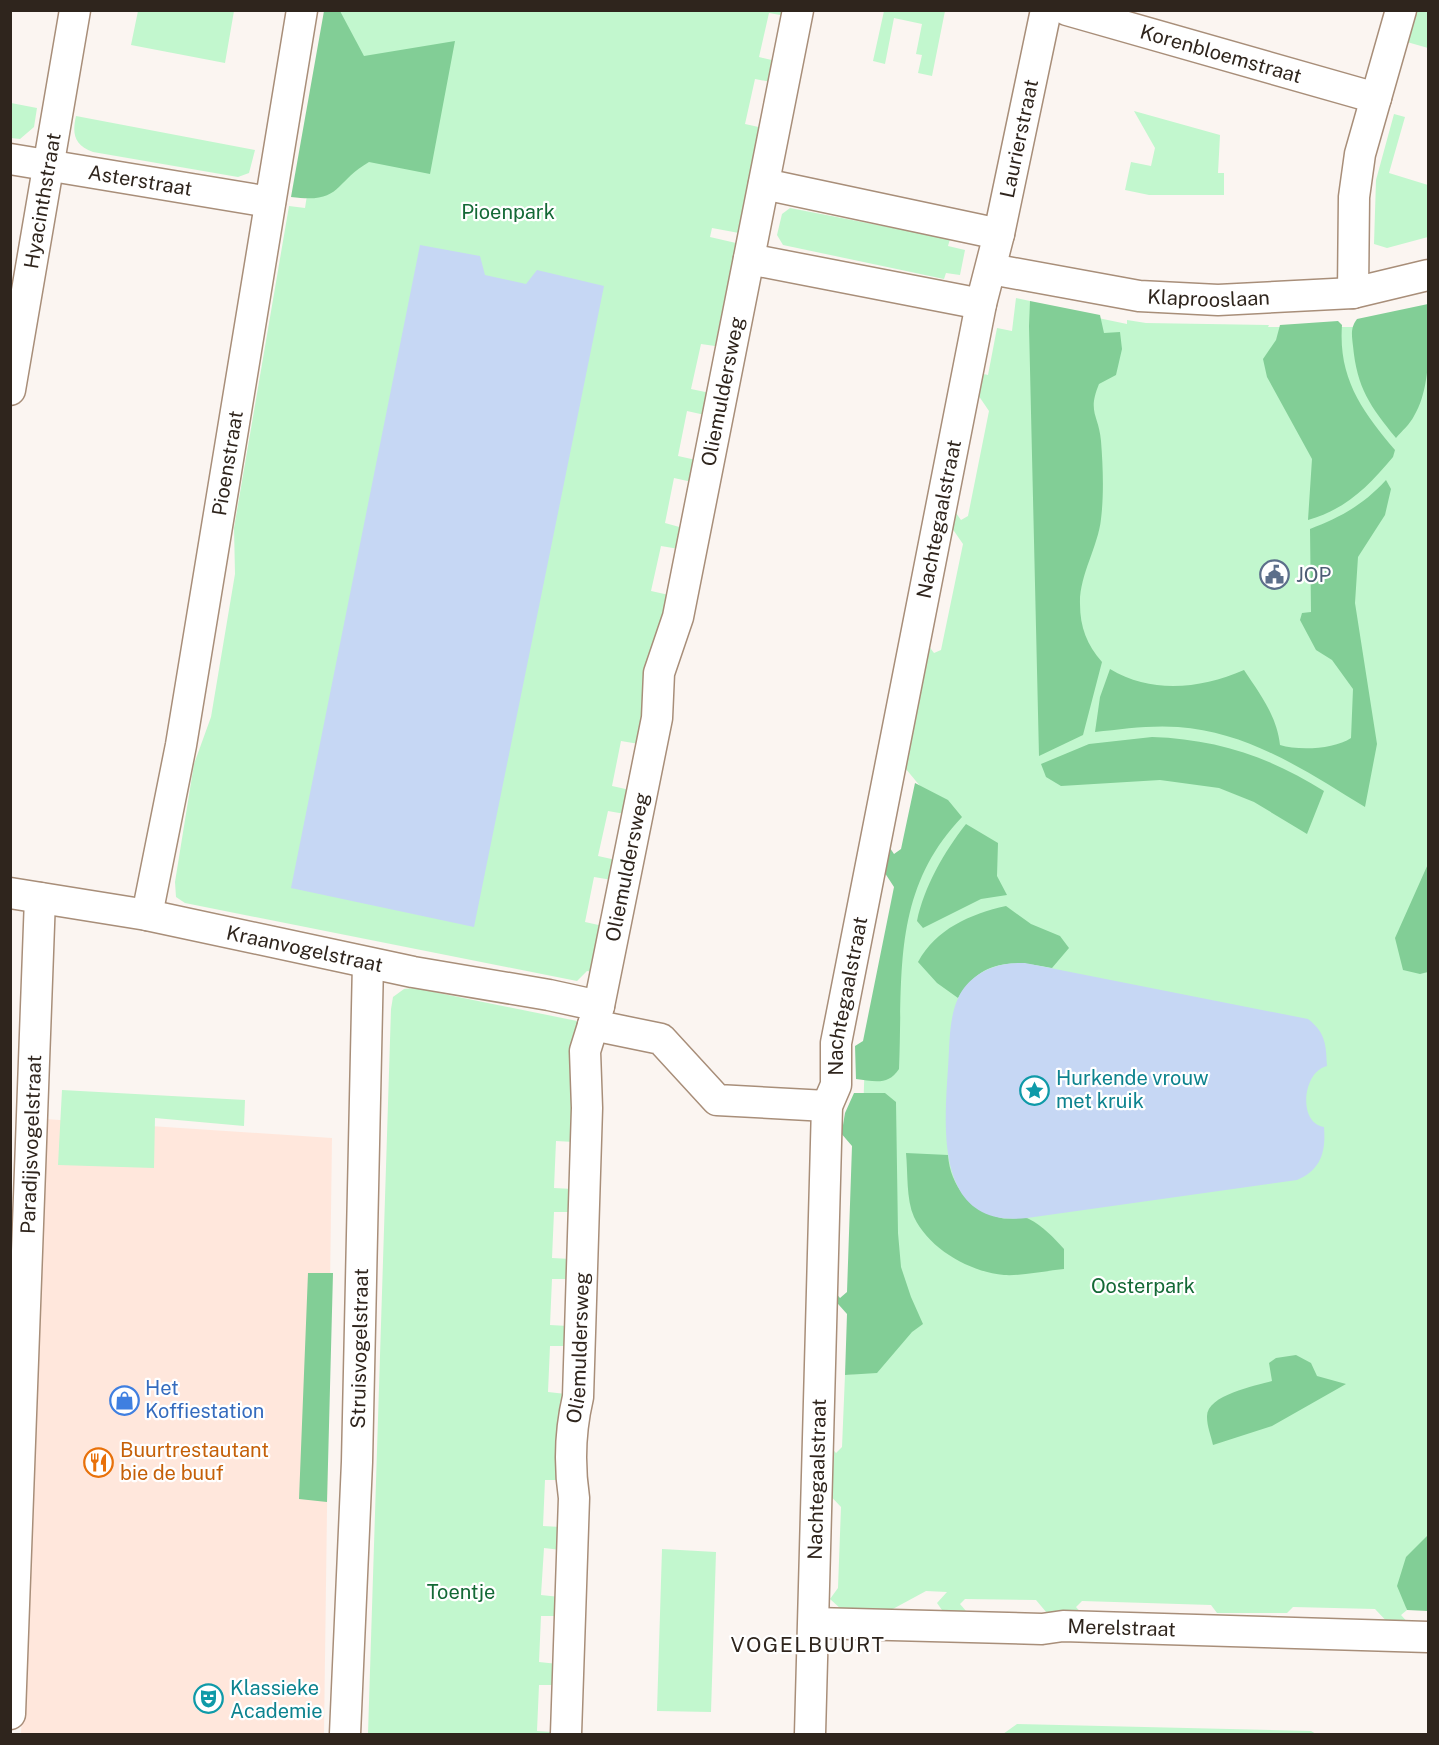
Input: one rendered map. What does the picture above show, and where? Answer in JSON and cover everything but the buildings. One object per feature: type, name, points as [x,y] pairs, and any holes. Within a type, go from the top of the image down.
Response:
[{"type":"street","name":"Hyacinthstraat","points":[[10,390],[75,10]]},
{"type":"street","name":"Pioenstraat","points":[[147,915],[181,745],[302,10]]},
{"type":"street","name":"Oliemuldersweg","points":[[566,1734],[574,1498],[570,1464],[572,1423],[578,1385],[587,1108],[585,1051],[596,1016],[657,718],[659,673],[678,617],[798,10]]},
{"type":"street","name":"Laurierstraat","points":[[991,269],[1046,10]]},
{"type":"street","name":"Korenbloemstraat","points":[[1067,10],[1376,98]]},
{"type":"street","points":[[1353,293],[1354,197],[1360,154],[1401,10]]},
{"type":"street","name":"Asterstraat","points":[[10,159],[270,202]]},
{"type":"street","points":[[764,184],[999,234]]},
{"type":"street","points":[[749,258],[981,304]]},
{"type":"street","name":"Klaprooslaan","points":[[991,269],[1139,296],[1218,300],[1353,293],[1428,275]]},
{"type":"street","name":"Nachtegaalstraat","points":[[810,1734],[827,1106],[836,1085],[836,1043],[981,304],[991,269]]},
{"type":"street","name":"Kraanvogelstraat","points":[[10,893],[147,915],[596,1016],[661,1039],[717,1100],[827,1106]]},
{"type":"street","name":"Paradijsvogelstraat","points":[[10,1714],[40,898]]},
{"type":"street","name":"Struisvogelstraat","points":[[345,1734],[357,1462],[368,963]]},
{"type":"street","name":"Merelstraat","points":[[814,1623],[1042,1629],[1063,1626],[1428,1637]]},
{"type":"shaded area","points":[[45,1119],[332,1138],[324,1734],[21,1734]]},
{"type":"green space","points":[[138,11],[234,11],[225,63],[131,45]]},
{"type":"green space","points":[[324,11],[340,11],[364,56],[455,41],[430,174],[369,162],[329,195],[308,198],[291,197]]},
{"type":"green space","name":"Pioenpark","points":[[336,11],[787,11],[786,16],[769,13],[759,57],[776,61],[771,82],[755,79],[745,124],[763,128],[739,233],[712,228],[710,237],[736,243],[715,346],[701,344],[691,389],[710,393],[705,415],[687,411],[678,456],[696,460],[692,482],[674,478],[665,523],[683,528],[679,549],[661,546],[651,591],[669,595],[639,744],[621,741],[612,786],[630,790],[625,814],[608,811],[598,856],[616,860],[612,880],[594,877],[585,922],[603,926],[593,972],[587,971],[577,981],[185,903],[176,897],[175,882],[194,764],[211,717],[235,574],[234,528],[289,206],[305,208]]},
{"type":"green space","points":[[884,11],[945,11],[932,76],[918,73],[922,55],[916,54],[922,24],[894,18],[885,64],[873,61]]},
{"type":"green space","points":[[1409,11],[1428,11],[1428,48],[1400,40]]},
{"type":"green space","points":[[11,103],[37,108],[34,127],[20,139],[11,138]]},
{"type":"green space","points":[[1134,111],[1220,135],[1218,173],[1224,173],[1224,195],[1149,195],[1125,190],[1131,162],[1151,166],[1155,148]]},
{"type":"green space","points":[[1394,114],[1405,117],[1389,173],[1428,185],[1428,237],[1387,248],[1374,244],[1376,180]]},
{"type":"green space","points":[[76,116],[255,150],[249,173],[238,177],[93,152],[82,146],[76,138],[74,128]]},
{"type":"green space","points":[[790,208],[950,239],[948,246],[965,250],[960,275],[946,273],[944,279],[783,245],[777,235],[782,214]]},
{"type":"green space","name":"Oosterpark","points":[[1016,298],[1030,301],[1031,304],[1127,324],[1127,320],[1146,323],[1269,325],[1268,327],[1360,327],[1428,311],[1428,1608],[1406,1607],[1407,1610],[1401,1615],[1411,1626],[1393,1628],[1375,1609],[1293,1607],[1287,1613],[1217,1613],[1211,1605],[1082,1601],[1076,1607],[1087,1620],[1052,1619],[1036,1600],[965,1599],[960,1604],[972,1618],[949,1620],[937,1603],[947,1592],[926,1591],[891,1610],[841,1609],[830,1599],[838,1588],[841,1507],[823,1488],[824,1440],[836,1453],[842,1447],[845,1375],[854,1374],[865,1057],[920,786],[901,763],[925,641],[934,653],[941,650],[963,544],[945,518],[951,506],[961,520],[968,516],[989,411],[972,386],[975,372],[988,375],[997,328],[1012,331]]},
{"type":"green space","points":[[1030,301],[1100,315],[1104,333],[1120,332],[1122,349],[1116,375],[1099,384],[1094,401],[1101,441],[1102,510],[1099,530],[1080,593],[1083,628],[1088,642],[1102,662],[1083,735],[1039,756],[1029,326]]},
{"type":"green space","points":[[1428,304],[1428,361],[1424,391],[1412,419],[1396,438],[1366,396],[1355,361],[1352,329],[1357,319]]},
{"type":"green space","points":[[1338,321],[1342,325],[1344,362],[1355,394],[1395,450],[1393,457],[1384,468],[1355,496],[1334,510],[1308,520],[1312,459],[1267,377],[1263,359],[1276,340],[1280,325]]},
{"type":"green space","points":[[1386,480],[1391,489],[1385,515],[1358,557],[1355,603],[1377,744],[1365,807],[1276,755],[1253,745],[1204,730],[1168,727],[1095,732],[1100,697],[1110,669],[1142,682],[1176,686],[1210,681],[1244,670],[1272,715],[1280,745],[1317,748],[1336,745],[1351,738],[1353,689],[1332,660],[1316,650],[1300,620],[1302,613],[1311,612],[1310,529],[1351,509],[1369,497]]},
{"type":"green space","points":[[1152,737],[1176,738],[1242,752],[1283,768],[1324,791],[1307,834],[1254,802],[1219,788],[1160,780],[1061,786],[1046,777],[1041,764],[1089,744]]},
{"type":"green space","points":[[915,783],[948,800],[962,817],[939,845],[923,875],[912,905],[905,936],[902,968],[899,1069],[885,1080],[856,1079],[855,1046],[863,1041],[894,887],[881,867],[886,842],[894,854],[901,849]]},
{"type":"green space","points":[[966,824],[998,843],[997,876],[1007,895],[981,899],[923,928],[917,921],[925,895],[943,858]]},
{"type":"green space","points":[[1428,864],[1428,972],[1420,974],[1403,970],[1395,938]]},
{"type":"green space","points":[[1006,906],[1031,924],[1060,936],[1069,948],[1052,968],[1023,964],[999,965],[977,976],[958,998],[937,983],[918,962],[934,940],[955,925],[980,913]]},
{"type":"green space","name":"Toentje","points":[[414,988],[582,1022],[574,1142],[556,1141],[554,1188],[573,1189],[572,1212],[554,1212],[552,1258],[571,1259],[570,1279],[552,1279],[550,1325],[568,1326],[568,1346],[550,1346],[548,1392],[566,1394],[563,1480],[545,1480],[543,1526],[561,1527],[561,1550],[544,1548],[541,1595],[560,1597],[559,1616],[541,1616],[539,1662],[558,1664],[557,1685],[539,1685],[537,1731],[552,1732],[552,1734],[368,1734],[391,1009],[393,997],[404,989]]},
{"type":"green space","points":[[62,1090],[245,1100],[244,1126],[155,1118],[154,1168],[58,1165]]},
{"type":"green space","points":[[854,1093],[885,1093],[896,1102],[898,1233],[901,1267],[923,1324],[912,1332],[877,1373],[845,1375],[847,1314],[831,1296],[832,1289],[840,1298],[847,1292],[852,1146],[834,1125],[843,1125],[845,1113]]},
{"type":"green space","points":[[906,1153],[948,1155],[953,1177],[972,1203],[1001,1218],[1026,1218],[1039,1225],[1064,1249],[1064,1269],[1019,1275],[991,1273],[965,1264],[940,1249],[921,1229],[911,1210]]},
{"type":"green space","points":[[308,1273],[333,1273],[327,1502],[299,1499]]},
{"type":"green space","points":[[1296,1355],[1311,1363],[1317,1376],[1346,1384],[1272,1426],[1213,1445],[1207,1417],[1214,1403],[1233,1393],[1272,1381],[1269,1363],[1276,1358]]},
{"type":"green space","points":[[1428,1535],[1428,1611],[1407,1610],[1397,1586],[1406,1557]]},
{"type":"green space","points":[[662,1549],[716,1552],[711,1712],[657,1711]]},
{"type":"green space","points":[[1017,1724],[1311,1731],[1316,1734],[1003,1734]]},
{"type":"water","points":[[420,245],[480,256],[485,275],[526,284],[537,270],[604,286],[474,927],[291,888]]},
{"type":"water","points":[[1025,963],[1308,1019],[1322,1034],[1327,1059],[1327,1066],[1319,1070],[1308,1086],[1306,1097],[1310,1116],[1315,1123],[1324,1127],[1323,1152],[1317,1165],[1297,1180],[1027,1218],[997,1217],[975,1208],[961,1191],[951,1170],[947,1145],[946,1092],[952,1016],[964,988],[976,976],[999,965]]},
{"type":"place","name":"JOP","points":[[1275,575]]},
{"type":"place","name":"Hurkende vrouw met kruik","points":[[1035,1090]]},
{"type":"place","name":"Het Koffiestation","points":[[124,1400]]},
{"type":"place","name":"Buurtrestautant bie de buuf","points":[[99,1462]]},
{"type":"place","name":"Klassieke Academie","points":[[209,1699]]},
{"type":"district","name":"VOGELBUURT","points":[[808,1644]]}]
